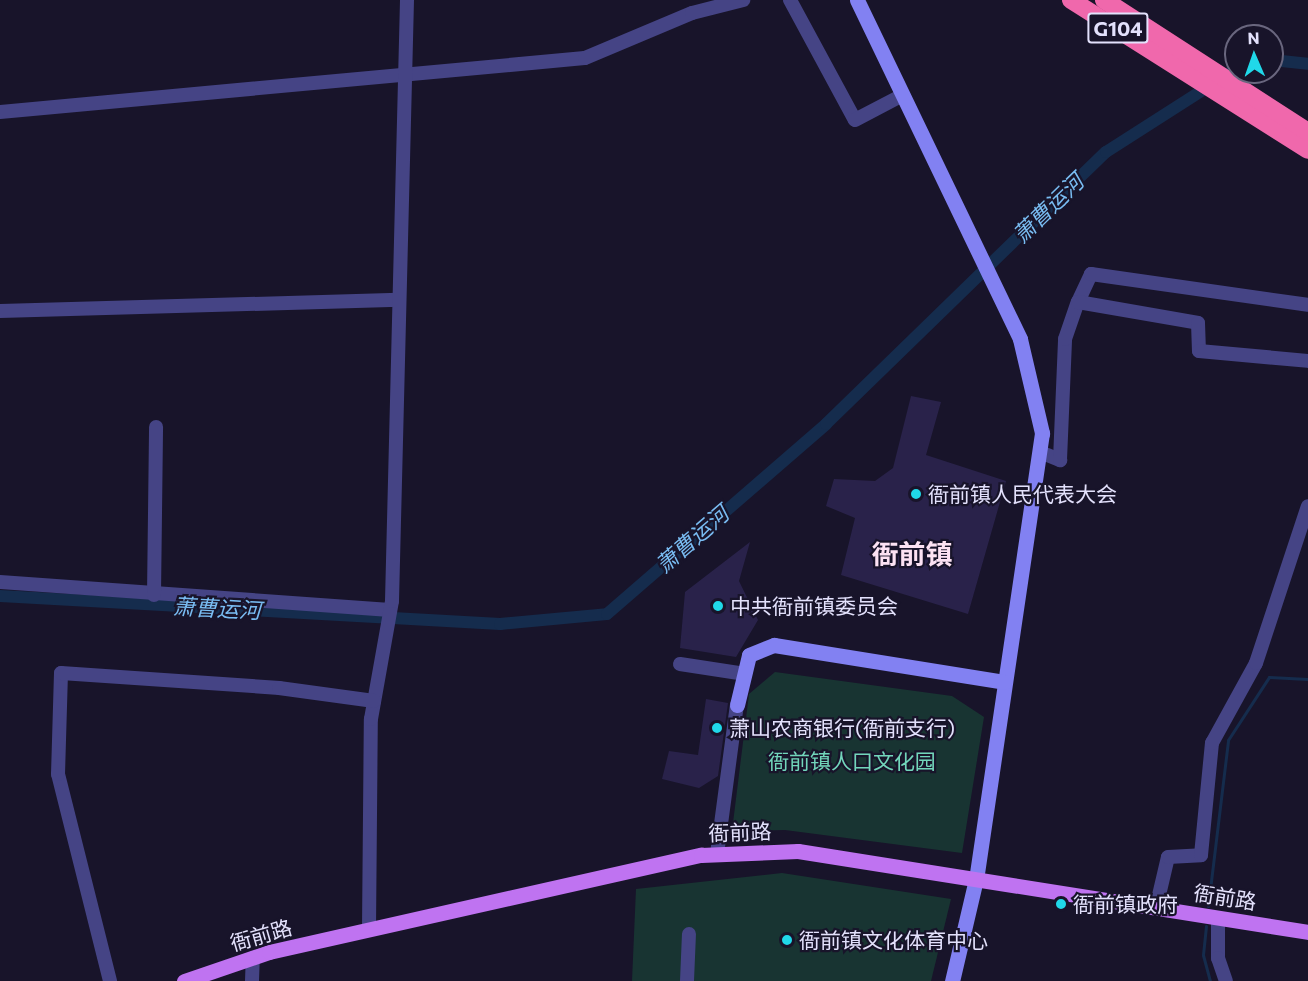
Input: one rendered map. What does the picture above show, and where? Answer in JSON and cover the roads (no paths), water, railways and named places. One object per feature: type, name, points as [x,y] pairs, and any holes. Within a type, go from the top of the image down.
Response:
[{"type":"highway","name":"G104","points":[[1071,0],[1173,52]]},
{"type":"highway","name":"G104","points":[[1104,0],[1173,52],[1258,107],[1308,132]]},
{"type":"highway","name":"G104","points":[[1258,107],[1308,150]]},
{"type":"main road","name":"衙前路","points":[[184,981],[253,958],[369,929],[717,854],[798,851],[1308,932]]},
{"type":"street","points":[[369,929],[374,701],[391,606],[407,0]]},
{"type":"street","points":[[0,112],[405,71],[585,58],[692,13],[743,0]]},
{"type":"street","points":[[790,0],[855,120],[901,96]]},
{"type":"street","points":[[856,0],[996,292],[1035,388],[1040,452],[976,879],[952,981]]},
{"type":"street","points":[[1040,452],[1060,460],[1065,339],[1091,274],[1308,305]]},
{"type":"street","points":[[0,311],[399,300]]},
{"type":"street","points":[[1078,302],[1198,324],[1199,351],[1308,361]]},
{"type":"street","points":[[154,595],[156,427]]},
{"type":"street","points":[[1156,908],[1168,856],[1201,855],[1212,743],[1256,663],[1308,506]]},
{"type":"street","points":[[0,582],[154,595],[391,606]]},
{"type":"street","points":[[717,854],[737,705],[749,655],[774,645],[1004,682]]},
{"type":"street","points":[[680,664],[745,674]]},
{"type":"street","points":[[110,981],[58,774],[61,673],[374,701]]},
{"type":"street","points":[[1218,918],[1218,958],[1226,981]]},
{"type":"street","points":[[687,981],[689,934]]},
{"type":"street","points":[[252,981],[253,958]]},
{"type":"waterway","name":"萧曹运河","points":[[1284,61],[1308,64]]},
{"type":"waterway","name":"萧曹运河","points":[[0,596],[500,624],[607,614],[826,424],[1106,152],[1224,77]]},
{"type":"waterway","points":[[1208,906],[1228,740],[1269,677],[1308,679]]},
{"type":"waterway","points":[[1206,926],[1203,955],[1210,981]]},
{"type":"place","name":"衙前镇人民代表大会","points":[[916,494]]},
{"type":"place","name":"中共衙前镇委员会","points":[[718,606]]},
{"type":"place","name":"萧山农商银行(衙前支行)","points":[[717,728]]},
{"type":"place","name":"衙前镇政府","points":[[1061,904]]},
{"type":"place","name":"衙前镇文化体育中心","points":[[787,940]]},
{"type":"district","name":"衙前镇","points":[[912,554]]},
{"type":"park label","name":"衙前镇人口文化园","points":[[852,761]]}]
